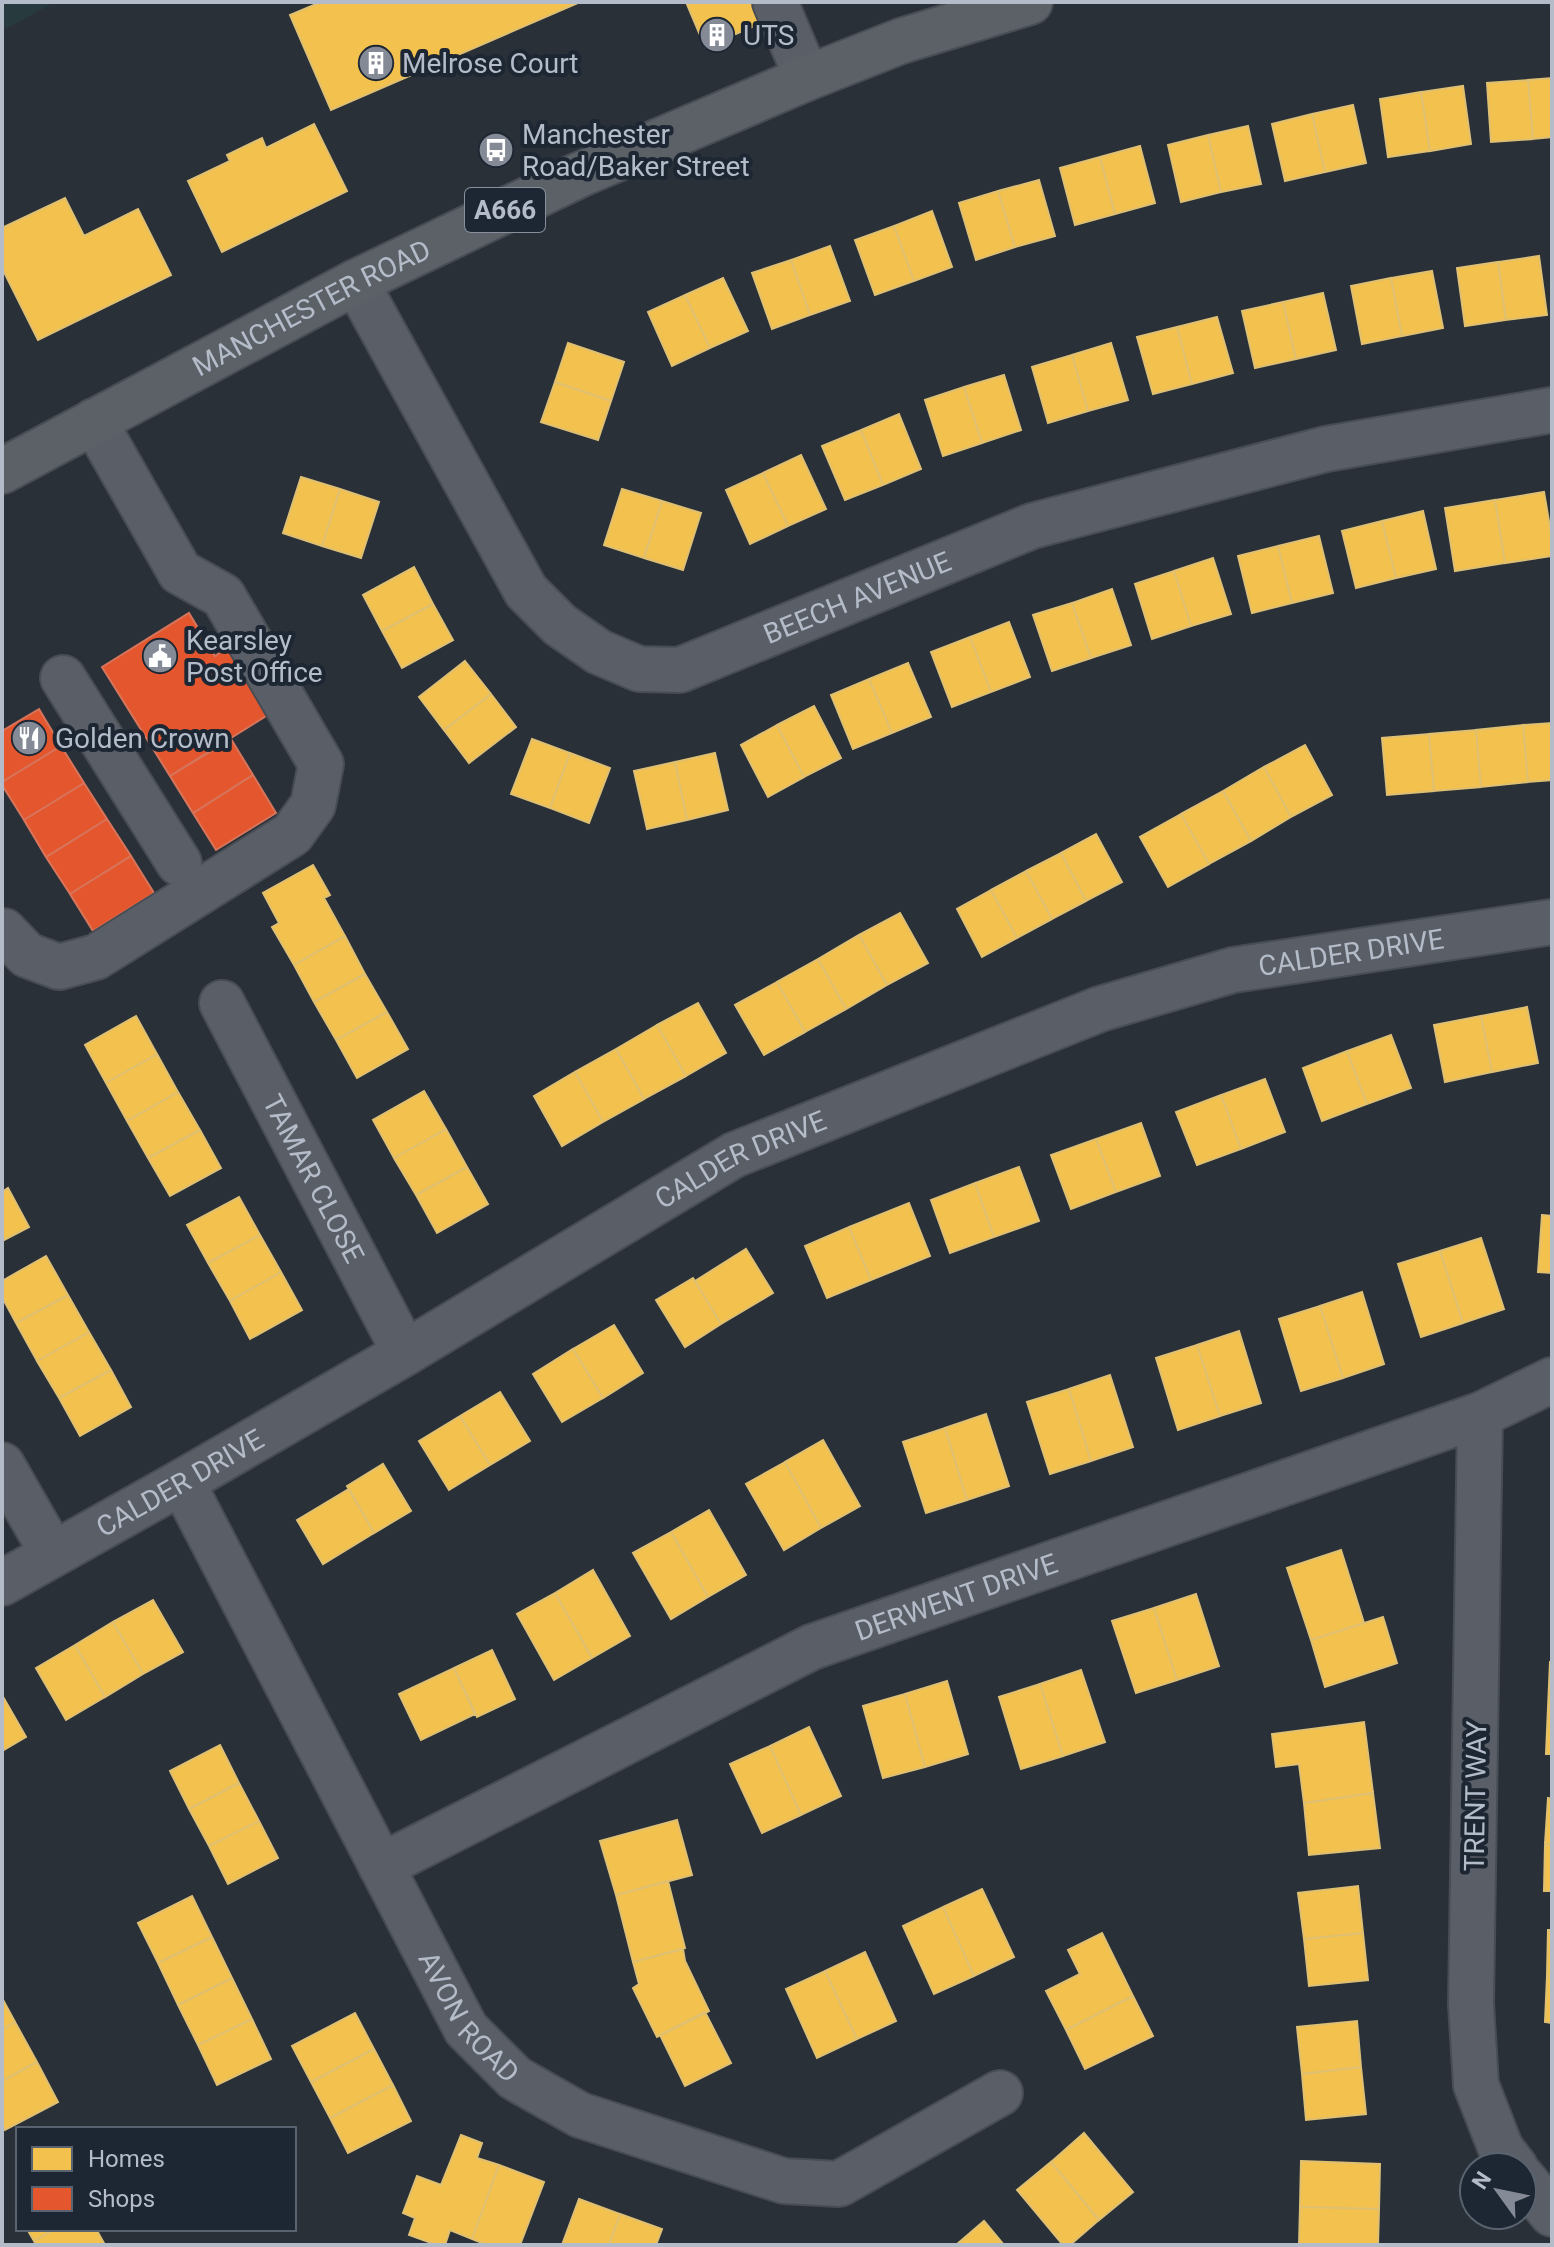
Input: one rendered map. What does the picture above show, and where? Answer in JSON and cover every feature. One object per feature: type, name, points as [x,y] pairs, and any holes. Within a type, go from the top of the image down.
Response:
[{"type":"main road","name":"MANCHESTER ROAD","points":[[2,471],[356,282],[579,175],[901,41],[1030,2]]},
{"type":"street","points":[[775,2],[807,78]]},
{"type":"street","name":"BEECH AVENUE","points":[[356,282],[526,591],[560,625],[599,652],[639,669],[680,670],[1032,526],[1326,449],[1552,410]]},
{"type":"street","points":[[4,931],[27,955],[59,967],[96,957],[292,834],[313,805],[321,764],[223,596],[180,572],[94,421]]},
{"type":"street","points":[[63,678],[179,863]]},
{"type":"street","name":"CALDER DRIVE","points":[[2,1583],[405,1353],[734,1155],[1100,1009],[1233,970],[1552,922]]},
{"type":"street","name":"TAMAR CLOSE","points":[[222,1003],[405,1353]]},
{"type":"street","name":"DERWENT DRIVE","points":[[381,1866],[812,1647],[1480,1415],[1552,1380]]},
{"type":"street","name":"TRENT WAY","points":[[1480,1415],[1471,2004],[1476,2085],[1503,2151]]},
{"type":"street","points":[[2,1465],[53,1554]]},
{"type":"street","name":"AVON ROAD","points":[[182,1482],[466,2029],[515,2078],[580,2115],[784,2181],[839,2184],[1000,2093]]},
{"type":"street","points":[[1538,2197],[1552,2214]]},
{"type":"green space","points":[[2,2],[55,2],[2,31]]},
{"type":"building: Homes","name":"Melrose Court","points":[[321,2],[580,2],[331,110],[290,15]]},
{"type":"building: Homes","name":"UTS","points":[[686,2],[753,2],[762,23],[705,47]]},
{"type":"building: Homes","points":[[1552,78],[1552,137],[1533,139],[1528,80]]},
{"type":"building: Homes","points":[[1528,80],[1533,139],[1491,142],[1487,83]]},
{"type":"building: Homes","points":[[1463,86],[1471,144],[1430,151],[1421,92]]},
{"type":"building: Homes","points":[[1421,92],[1430,151],[1388,157],[1380,99]]},
{"type":"building: Homes","points":[[1353,105],[1366,163],[1325,172],[1312,114]]},
{"type":"building: Homes","points":[[1312,114],[1325,172],[1285,181],[1272,124]]},
{"type":"building: Homes","points":[[314,124],[347,191],[222,252],[188,181],[230,161],[227,155],[262,138],[266,148]]},
{"type":"building: Homes","points":[[1248,126],[1261,184],[1221,192],[1208,135]]},
{"type":"building: Homes","points":[[1208,135],[1221,192],[1181,202],[1168,145]]},
{"type":"building: Homes","points":[[1140,146],[1155,203],[1115,214],[1100,157]]},
{"type":"building: Homes","points":[[1100,157],[1115,214],[1075,225],[1060,168]]},
{"type":"building: Homes","points":[[1039,180],[1055,236],[1015,247],[998,191]]},
{"type":"building: Homes","points":[[998,191],[1015,247],[976,260],[959,203]]},
{"type":"building: Homes","points":[[65,198],[84,236],[138,209],[171,275],[38,340],[2,268],[2,228]]},
{"type":"building: Homes","points":[[932,211],[952,267],[914,281],[894,226]]},
{"type":"building: Homes","points":[[894,226],[914,281],[875,295],[855,240]]},
{"type":"building: Homes","points":[[830,246],[850,301],[810,315],[791,260]]},
{"type":"building: Homes","points":[[1539,256],[1547,315],[1506,320],[1498,262]]},
{"type":"building: Homes","points":[[791,260],[810,315],[772,329],[752,273]]},
{"type":"building: Homes","points":[[1498,262],[1506,320],[1465,326],[1457,268]]},
{"type":"building: Homes","points":[[1432,271],[1443,328],[1402,336],[1391,278]]},
{"type":"building: Homes","points":[[723,278],[748,331],[710,348],[685,295]]},
{"type":"building: Homes","points":[[1391,278],[1402,336],[1362,344],[1351,286]]},
{"type":"building: Homes","points":[[1323,293],[1336,350],[1296,359],[1283,302]]},
{"type":"building: Homes","points":[[685,295],[710,348],[672,366],[648,312]]},
{"type":"building: Homes","points":[[1283,302],[1296,359],[1255,368],[1242,311]]},
{"type":"building: Homes","points":[[1217,317],[1233,373],[1192,384],[1177,327]]},
{"type":"building: Homes","points":[[1177,327],[1192,384],[1153,394],[1137,337]]},
{"type":"building: Homes","points":[[568,343],[624,362],[611,401],[555,382]]},
{"type":"building: Homes","points":[[1111,343],[1128,400],[1088,411],[1072,355]]},
{"type":"building: Homes","points":[[1072,355],[1088,411],[1048,423],[1032,367]]},
{"type":"building: Homes","points":[[1004,375],[1021,430],[982,443],[964,387]]},
{"type":"building: Homes","points":[[555,382],[611,401],[598,440],[541,422]]},
{"type":"building: Homes","points":[[964,387],[982,443],[943,456],[925,400]]},
{"type":"building: Homes","points":[[899,414],[921,469],[883,485],[861,430]]},
{"type":"building: Homes","points":[[861,430],[883,485],[845,500],[822,446]]},
{"type":"building: Homes","points":[[801,455],[826,509],[788,526],[763,473]]},
{"type":"building: Homes","points":[[763,473],[788,526],[750,544],[726,490]]},
{"type":"building: Homes","points":[[301,477],[340,489],[322,546],[283,533]]},
{"type":"building: Homes","points":[[340,489],[379,502],[361,558],[322,546]]},
{"type":"building: Homes","points":[[622,489],[662,501],[644,558],[604,545]]},
{"type":"building: Homes","points":[[1544,492],[1552,556],[1505,563],[1495,500]]},
{"type":"building: Homes","points":[[1495,500],[1505,563],[1455,571],[1445,508]]},
{"type":"building: Homes","points":[[662,501],[701,513],[683,570],[644,558]]},
{"type":"building: Homes","points":[[1423,511],[1436,569],[1396,578],[1382,521]]},
{"type":"building: Homes","points":[[1382,521],[1396,578],[1356,588],[1342,531]]},
{"type":"building: Homes","points":[[1319,536],[1333,593],[1292,603],[1278,546]]},
{"type":"building: Homes","points":[[1278,546],[1292,603],[1252,613],[1238,556]]},
{"type":"building: Homes","points":[[1213,558],[1231,614],[1191,626],[1174,571]]},
{"type":"building: Homes","points":[[414,567],[433,604],[382,631],[363,595]]},
{"type":"building: Homes","points":[[1174,571],[1191,626],[1152,639],[1135,584]]},
{"type":"building: Homes","points":[[1112,589],[1131,645],[1091,658],[1072,603]]},
{"type":"building: Homes","points":[[1072,603],[1091,658],[1052,671],[1033,615]]},
{"type":"building: Homes","points":[[433,604],[453,640],[402,668],[382,631]]},
{"type":"building: Homes","points":[[1009,622],[1030,677],[991,692],[970,637]]},
{"type":"building: Homes","points":[[970,637],[991,692],[952,707],[931,652]]},
{"type":"building: Homes","points":[[465,661],[491,694],[444,730],[419,697]]},
{"type":"building: Homes","points":[[908,663],[931,717],[892,733],[869,679]]},
{"type":"building: Homes","points":[[869,679],[892,733],[853,749],[831,695]]},
{"type":"building: Homes","points":[[491,694],[516,727],[469,763],[444,730]]},
{"type":"building: Homes","points":[[814,706],[841,758],[804,777],[777,725]]},
{"type":"building: Homes","points":[[1552,723],[1552,780],[1528,782],[1523,725]]},
{"type":"building: Homes","points":[[777,725],[804,777],[768,797],[741,745]]},
{"type":"building: Homes","points":[[1523,725],[1528,782],[1481,787],[1476,730]]},
{"type":"building: Homes","points":[[1476,730],[1481,787],[1434,791],[1429,734]]},
{"type":"building: Homes","points":[[1429,734],[1434,791],[1387,795],[1382,738]]},
{"type":"building: Homes","points":[[532,739],[570,753],[550,808],[511,794]]},
{"type":"building: Homes","points":[[1305,745],[1332,795],[1291,817],[1264,767]]},
{"type":"building: Homes","points":[[570,753],[610,768],[589,823],[550,808]]},
{"type":"building: Homes","points":[[715,753],[728,810],[687,820],[675,762]]},
{"type":"building: Homes","points":[[675,762],[687,820],[647,829],[634,771]]},
{"type":"building: Homes","points":[[1264,767],[1291,817],[1251,841],[1223,791]]},
{"type":"building: Homes","points":[[1223,791],[1251,841],[1209,864],[1181,814]]},
{"type":"building: Homes","points":[[1181,814],[1209,864],[1168,887],[1140,837]]},
{"type":"building: Homes","points":[[1096,834],[1122,882],[1086,901],[1061,853]]},
{"type":"building: Homes","points":[[1061,853],[1086,901],[1052,919],[1026,871]]},
{"type":"building: Homes","points":[[313,865],[330,895],[324,898],[345,936],[294,965],[272,927],[279,923],[263,893]]},
{"type":"building: Homes","points":[[1026,871],[1052,919],[1017,938],[991,890]]},
{"type":"building: Homes","points":[[991,890],[1017,938],[982,957],[957,909]]},
{"type":"building: Homes","points":[[900,913],[928,963],[887,985],[859,935]]},
{"type":"building: Homes","points":[[859,935],[887,985],[846,1009],[818,959]]},
{"type":"building: Homes","points":[[345,936],[365,974],[314,1002],[294,965]]},
{"type":"building: Homes","points":[[818,959],[846,1009],[805,1032],[777,982]]},
{"type":"building: Homes","points":[[365,974],[387,1012],[336,1040],[314,1002]]},
{"type":"building: Homes","points":[[777,982],[805,1032],[764,1055],[735,1005]]},
{"type":"building: Homes","points":[[698,1003],[726,1053],[686,1076],[657,1025]]},
{"type":"building: Homes","points":[[1527,1007],[1538,1063],[1492,1072],[1481,1016]]},
{"type":"building: Homes","points":[[387,1012],[408,1049],[357,1078],[336,1040]]},
{"type":"building: Homes","points":[[136,1016],[157,1054],[106,1083],[85,1045]]},
{"type":"building: Homes","points":[[1481,1016],[1492,1072],[1445,1082],[1434,1025]]},
{"type":"building: Homes","points":[[657,1025],[686,1076],[644,1099],[616,1049]]},
{"type":"building: Homes","points":[[1391,1035],[1411,1088],[1367,1104],[1347,1051]]},
{"type":"building: Homes","points":[[616,1049],[644,1099],[603,1122],[575,1072]]},
{"type":"building: Homes","points":[[1347,1051],[1367,1104],[1322,1121],[1303,1068]]},
{"type":"building: Homes","points":[[157,1054],[178,1092],[127,1121],[106,1083]]},
{"type":"building: Homes","points":[[575,1072],[603,1122],[562,1146],[534,1096]]},
{"type":"building: Homes","points":[[1265,1079],[1285,1132],[1241,1149],[1221,1095]]},
{"type":"building: Homes","points":[[424,1091],[446,1129],[394,1158],[373,1120]]},
{"type":"building: Homes","points":[[178,1092],[200,1130],[148,1158],[127,1121]]},
{"type":"building: Homes","points":[[1221,1095],[1241,1149],[1197,1165],[1176,1112]]},
{"type":"building: Homes","points":[[1141,1123],[1160,1176],[1116,1192],[1096,1139]]},
{"type":"building: Homes","points":[[446,1129],[467,1167],[416,1195],[394,1158]]},
{"type":"building: Homes","points":[[200,1130],[221,1168],[170,1196],[148,1158]]},
{"type":"building: Homes","points":[[1096,1139],[1116,1192],[1071,1209],[1051,1155]]},
{"type":"building: Homes","points":[[467,1167],[488,1204],[437,1233],[416,1195]]},
{"type":"building: Homes","points":[[1019,1167],[1039,1221],[994,1237],[975,1183]]},
{"type":"building: Homes","points":[[975,1183],[994,1237],[950,1253],[931,1200]]},
{"type":"building: Homes","points":[[8,1188],[29,1227],[2,1241],[2,1192]]},
{"type":"building: Homes","points":[[239,1197],[260,1235],[208,1263],[187,1225]]},
{"type":"building: Homes","points":[[909,1203],[930,1256],[871,1280],[849,1227]]},
{"type":"building: Homes","points":[[1542,1215],[1552,1216],[1552,1273],[1538,1272]]},
{"type":"building: Homes","points":[[849,1227],[871,1280],[827,1298],[805,1246]]},
{"type":"building: Homes","points":[[260,1235],[281,1272],[230,1301],[208,1263]]},
{"type":"building: Homes","points":[[1481,1238],[1504,1309],[1463,1323],[1440,1251]]},
{"type":"building: Homes","points":[[746,1249],[773,1293],[721,1324],[695,1281]]},
{"type":"building: Homes","points":[[1440,1251],[1463,1323],[1421,1337],[1398,1264]]},
{"type":"building: Homes","points":[[46,1256],[68,1295],[16,1323],[2,1297],[2,1281]]},
{"type":"building: Homes","points":[[281,1272],[302,1310],[250,1339],[230,1301]]},
{"type":"building: Homes","points":[[693,1278],[721,1324],[685,1347],[656,1300]]},
{"type":"building: Homes","points":[[1362,1292],[1384,1364],[1343,1378],[1320,1306]]},
{"type":"building: Homes","points":[[68,1295],[89,1332],[37,1361],[16,1323]]},
{"type":"building: Homes","points":[[1320,1306],[1343,1378],[1301,1391],[1279,1319]]},
{"type":"building: Homes","points":[[614,1325],[643,1373],[603,1398],[573,1349]]},
{"type":"building: Homes","points":[[1239,1331],[1261,1403],[1220,1416],[1197,1345]]},
{"type":"building: Homes","points":[[89,1332],[111,1370],[59,1398],[37,1361]]},
{"type":"building: Homes","points":[[1197,1345],[1220,1416],[1178,1430],[1156,1358]]},
{"type":"building: Homes","points":[[573,1349],[603,1398],[562,1422],[533,1374]]},
{"type":"building: Homes","points":[[111,1370],[131,1407],[80,1436],[59,1398]]},
{"type":"building: Homes","points":[[1110,1375],[1133,1447],[1091,1461],[1069,1389]]},
{"type":"building: Homes","points":[[1069,1389],[1091,1461],[1050,1474],[1027,1402]]},
{"type":"building: Homes","points":[[500,1392],[530,1441],[490,1465],[460,1416]]},
{"type":"building: Homes","points":[[986,1414],[1009,1486],[967,1500],[945,1428]]},
{"type":"building: Homes","points":[[460,1416],[490,1465],[449,1490],[419,1441]]},
{"type":"building: Homes","points":[[945,1428],[967,1500],[926,1513],[903,1442]]},
{"type":"building: Homes","points":[[823,1440],[860,1506],[821,1528],[785,1462]]},
{"type":"building: Homes","points":[[785,1462],[821,1528],[784,1550],[746,1484]]},
{"type":"building: Homes","points":[[383,1464],[411,1511],[374,1533],[347,1486]]},
{"type":"building: Homes","points":[[349,1489],[374,1533],[323,1564],[297,1520]]},
{"type":"building: Homes","points":[[709,1510],[746,1575],[708,1597],[671,1532]]},
{"type":"building: Homes","points":[[671,1532],[708,1597],[671,1619],[633,1553]]},
{"type":"building: Homes","points":[[1341,1550],[1364,1623],[1311,1640],[1287,1568]]},
{"type":"building: Homes","points":[[593,1570],[630,1636],[592,1658],[555,1593]]},
{"type":"building: Homes","points":[[555,1593],[592,1658],[554,1680],[517,1614]]},
{"type":"building: Homes","points":[[1196,1594],[1219,1666],[1177,1680],[1154,1608]]},
{"type":"building: Homes","points":[[153,1600],[183,1652],[143,1674],[113,1622]]},
{"type":"building: Homes","points":[[1154,1608],[1177,1680],[1136,1693],[1112,1621]]},
{"type":"building: Homes","points":[[1383,1617],[1397,1663],[1325,1687],[1311,1640]]},
{"type":"building: Homes","points":[[113,1622],[143,1674],[105,1697],[75,1645]]},
{"type":"building: Homes","points":[[75,1645],[105,1697],[66,1720],[36,1668]]},
{"type":"building: Homes","points":[[492,1650],[515,1699],[477,1717],[454,1668]]},
{"type":"building: Homes","points":[[1550,1662],[1552,1708],[1548,1708]]},
{"type":"building: Homes","points":[[454,1668],[475,1714],[421,1740],[399,1694]]},
{"type":"building: Homes","points":[[1081,1670],[1105,1742],[1063,1756],[1040,1684]]},
{"type":"building: Homes","points":[[947,1681],[968,1754],[925,1767],[905,1694]]},
{"type":"building: Homes","points":[[1040,1684],[1063,1756],[1021,1769],[999,1697]]},
{"type":"building: Homes","points":[[905,1694],[925,1767],[883,1778],[863,1706]]},
{"type":"building: Homes","points":[[2,1695],[26,1737],[2,1751]]},
{"type":"building: Homes","points":[[1548,1708],[1552,1708],[1552,1754],[1546,1754]]},
{"type":"building: Homes","points":[[1364,1722],[1373,1793],[1304,1803],[1299,1764],[1276,1767],[1272,1734]]},
{"type":"building: Homes","points":[[809,1727],[841,1796],[801,1815],[770,1746]]},
{"type":"building: Homes","points":[[220,1745],[239,1783],[189,1809],[170,1771]]},
{"type":"building: Homes","points":[[770,1746],[801,1815],[762,1833],[730,1764]]},
{"type":"building: Homes","points":[[239,1783],[259,1821],[209,1846],[189,1809]]},
{"type":"building: Homes","points":[[1373,1793],[1380,1848],[1309,1855],[1304,1803]]},
{"type":"building: Homes","points":[[1548,1798],[1552,1799],[1552,1845],[1545,1844]]},
{"type":"building: Homes","points":[[677,1820],[692,1875],[616,1895],[600,1841]]},
{"type":"building: Homes","points":[[259,1821],[278,1858],[228,1884],[209,1846]]},
{"type":"building: Homes","points":[[1545,1844],[1552,1845],[1552,1891],[1544,1891]]},
{"type":"building: Homes","points":[[668,1881],[685,1948],[633,1962],[616,1895]]},
{"type":"building: Homes","points":[[1358,1886],[1363,1933],[1304,1939],[1298,1893]]},
{"type":"building: Homes","points":[[982,1889],[1014,1957],[974,1976],[943,1907]]},
{"type":"building: Homes","points":[[192,1896],[212,1937],[158,1963],[138,1923]]},
{"type":"building: Homes","points":[[943,1907],[974,1976],[934,1994],[903,1926]]},
{"type":"building: Homes","points":[[1548,1930],[1552,1930],[1552,1976],[1547,1976]]},
{"type":"building: Homes","points":[[1102,1933],[1133,1996],[1066,2030],[1046,1991],[1080,1974],[1068,1950]]},
{"type":"building: Homes","points":[[1363,1933],[1368,1980],[1309,1986],[1304,1939]]},
{"type":"building: Homes","points":[[212,1937],[232,1978],[178,2005],[158,1963]]},
{"type":"building: Homes","points":[[683,1949],[685,1961],[709,2011],[657,2037],[633,1988],[639,1984],[633,1962]]},
{"type":"building: Homes","points":[[865,1952],[896,2021],[857,2039],[825,1971]]},
{"type":"building: Homes","points":[[825,1971],[857,2039],[817,2058],[786,1989]]},
{"type":"building: Homes","points":[[1547,1976],[1552,1976],[1552,2023],[1545,2022]]},
{"type":"building: Homes","points":[[232,1978],[252,2019],[198,2045],[178,2005]]},
{"type":"building: Homes","points":[[1133,1996],[1153,2036],[1085,2069],[1066,2030]]},
{"type":"building: Homes","points":[[2,1998],[15,2022],[2,2030]]},
{"type":"building: Homes","points":[[705,2012],[731,2063],[685,2086],[660,2035]]},
{"type":"building: Homes","points":[[355,2013],[374,2049],[311,2082],[292,2046]]},
{"type":"building: Homes","points":[[252,2019],[271,2059],[217,2085],[198,2045]]},
{"type":"building: Homes","points":[[1357,2021],[1361,2067],[1302,2074],[1297,2027]]},
{"type":"building: Homes","points":[[15,2022],[37,2062],[2,2081],[2,2030]]},
{"type":"building: Homes","points":[[374,2049],[393,2085],[330,2118],[311,2082]]},
{"type":"building: Homes","points":[[37,2062],[58,2102],[5,2130],[2,2124],[2,2081]]},
{"type":"building: Homes","points":[[1361,2067],[1366,2114],[1306,2120],[1302,2074]]},
{"type":"building: Homes","points":[[393,2085],[411,2121],[348,2153],[330,2118]]},
{"type":"building: Homes","points":[[1084,2133],[1133,2192],[1099,2220],[1051,2162]]},
{"type":"building: Homes","points":[[461,2135],[482,2143],[477,2158],[499,2165],[472,2239],[450,2230],[445,2245],[437,2245],[409,2235],[415,2218],[403,2213],[417,2176],[441,2185]]},
{"type":"building: Homes","points":[[1301,2161],[1380,2164],[1379,2209],[1300,2207]]},
{"type":"building: Homes","points":[[1051,2162],[1099,2220],[1070,2245],[1063,2245],[1017,2190]]},
{"type":"building: Homes","points":[[499,2165],[544,2182],[520,2245],[487,2245],[472,2239]]},
{"type":"building: Homes","points":[[579,2199],[620,2214],[609,2245],[562,2245]]},
{"type":"building: Homes","points":[[1300,2207],[1379,2209],[1378,2245],[1299,2245]]},
{"type":"building: Homes","points":[[620,2214],[662,2229],[656,2245],[609,2245]]},
{"type":"building: Homes","points":[[984,2221],[1004,2245],[956,2245]]},
{"type":"building: Homes","points":[[28,2231],[52,2231],[34,2241]]},
{"type":"building: Homes","points":[[52,2231],[97,2231],[105,2245],[36,2245],[34,2241]]},
{"type":"building: Shops","points":[[189,613],[215,656],[229,647],[271,713],[170,776],[102,667]]},
{"type":"building: Shops","name":"Golden Crown","points":[[39,709],[61,746],[2,782],[2,731]]},
{"type":"building: Shops","points":[[231,739],[253,775],[193,813],[170,776]]},
{"type":"building: Shops","points":[[61,746],[84,783],[24,820],[2,782]]},
{"type":"building: Shops","points":[[253,775],[276,813],[216,850],[193,813]]},
{"type":"building: Shops","points":[[84,783],[107,819],[46,857],[24,820]]},
{"type":"building: Shops","points":[[107,819],[131,856],[70,894],[46,857]]},
{"type":"building: Shops","points":[[131,856],[154,893],[93,931],[70,894]]},
{"type":"place","name":"UTS","points":[[717,35]]},
{"type":"place","name":"Melrose Court","points":[[376,63]]},
{"type":"place","name":"Manchester Road/Baker Street","points":[[496,150]]},
{"type":"place","name":"Kearsley Post Office","points":[[160,656]]},
{"type":"place","name":"Golden Crown","points":[[29,738]]}]
